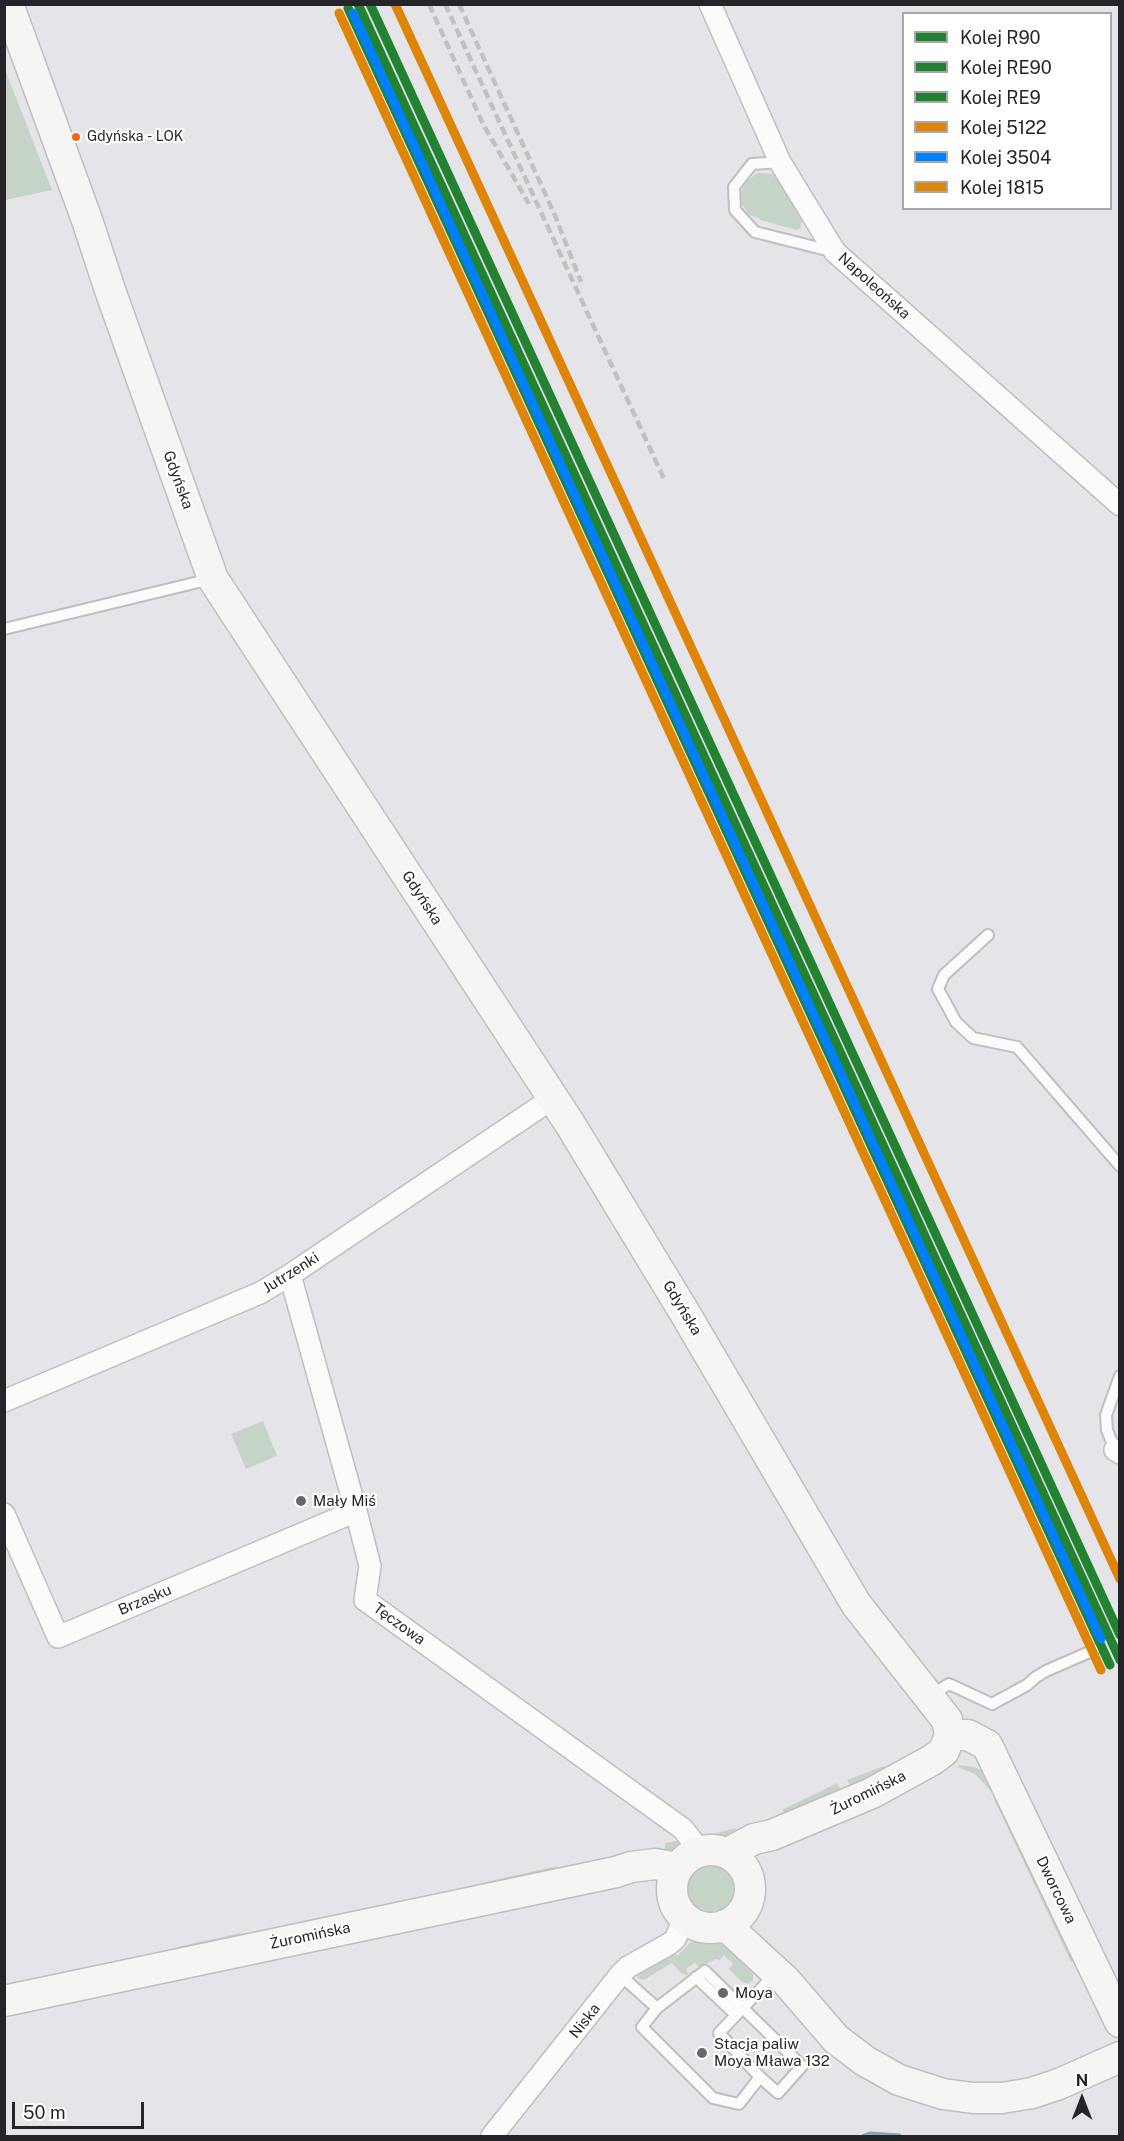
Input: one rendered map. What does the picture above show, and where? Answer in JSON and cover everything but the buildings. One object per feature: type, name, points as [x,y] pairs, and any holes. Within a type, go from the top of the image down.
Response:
[{"type":"main road","name":"Gdyńska","points":[[8,4],[87,220],[213,579],[553,1098],[683,1310],[856,1604],[947,1720],[947,1743]]},
{"type":"main road","name":"Dworcowa","points":[[947,1743],[968,1735],[987,1745],[1119,2022]]},
{"type":"main road","name":"Żuromińska","points":[[4,2001],[632,1867],[655,1864],[704,1866],[754,1839],[772,1835],[873,1793],[932,1760],[947,1743]]},
{"type":"main road","points":[[704,1866],[749,1880],[750,1891],[734,1918],[711,1927],[698,1925],[686,1918],[675,1904],[704,1866]]},
{"type":"main road","points":[[734,1918],[836,2038],[865,2061],[899,2080],[942,2094],[988,2098],[1032,2093],[1070,2080],[1119,2057]]},
{"type":"street","name":"Napoleońska","points":[[710,4],[780,162],[835,252],[1119,505]]},
{"type":"street","name":"Jutrzenki","points":[[4,1401],[260,1293],[553,1098]]},
{"type":"street","name":"Tęczowa","points":[[290,1275],[370,1566],[365,1600],[683,1828],[704,1866]]},
{"type":"street","name":"Brzasku","points":[[4,1514],[58,1637],[356,1511]]},
{"type":"street","name":"Niska","points":[[492,2136],[620,1975],[628,1967],[675,1939],[686,1918]]},
{"type":"lane","points":[[780,162],[752,164],[734,187],[735,210],[756,232],[835,252]]},
{"type":"lane","points":[[4,629],[213,579]]},
{"type":"lane","points":[[988,935],[944,975],[938,989],[956,1022],[974,1038],[1017,1047],[1119,1166]]},
{"type":"lane","points":[[1117,1451],[1107,1430],[1106,1415],[1119,1376]]},
{"type":"lane","points":[[928,1697],[949,1684],[992,1704],[1027,1685],[1046,1671],[1094,1650]]},
{"type":"lane","points":[[760,2078],[740,2104],[713,2098],[642,2027],[657,2008],[705,1971],[739,2011],[802,2066],[778,2093],[760,2078],[718,2033],[739,2011],[782,1977]]},
{"type":"lane","points":[[620,1975],[657,2008]]},
{"type":"green space","points":[[4,67],[52,190],[5,200],[4,200]]},
{"type":"green space","points":[[757,173],[773,174],[784,183],[802,222],[800,228],[797,230],[748,214],[742,204],[741,193],[745,183]]},
{"type":"green space","points":[[263,1421],[277,1456],[246,1469],[231,1434]]},
{"type":"green space","points":[[960,1765],[981,1770],[995,1788],[990,1790],[975,1774],[957,1767]]},
{"type":"green space","points":[[884,1766],[885,1770],[852,1788],[847,1780]]},
{"type":"green space","points":[[837,1783],[842,1791],[786,1814],[782,1810]]},
{"type":"green space","points":[[999,1797],[1076,1961],[1071,1962],[994,1799]]},
{"type":"green space","points":[[736,1828],[738,1834],[723,1844],[702,1843],[697,1838]]},
{"type":"green space","points":[[686,1839],[685,1850],[678,1854],[662,1856],[666,1843]]},
{"type":"green space","points":[[705,1864],[715,1864],[728,1871],[735,1884],[735,1894],[728,1907],[715,1914],[705,1914],[696,1910],[689,1903],[685,1894],[685,1884],[689,1875],[696,1868]]},
{"type":"green space","points":[[557,1866],[558,1870],[488,1885],[486,1882]]},
{"type":"green space","points":[[395,1902],[395,1905],[299,1926],[298,1922]]},
{"type":"green space","points":[[241,1933],[242,1936],[179,1952],[177,1947]]},
{"type":"green space","points":[[691,1942],[718,1943],[727,1947],[753,1974],[753,1980],[748,1984],[741,1981],[729,1969],[733,1964],[724,1955],[720,1960],[716,1959],[699,1968],[695,1962],[686,1969],[689,1974],[686,1975],[672,1963],[645,1979],[638,1978],[640,1970],[672,1951],[677,1956]]},
{"type":"waterway","points":[[864,2136],[870,2134],[899,2136]]},
{"type":"railway","points":[[429,4],[483,124],[529,204]]},
{"type":"railway","points":[[445,4],[665,481]]},
{"type":"railway","points":[[459,4],[554,213],[581,282]]},
{"type":"rail line","name":"R90","points":[[358,4],[1120,1660]]},
{"type":"rail line","name":"RE9","points":[[370,4],[1120,1635]]},
{"type":"rail line","name":"1815","points":[[395,4],[1120,1579]]},
{"type":"rail line","name":"RE90","points":[[348,8],[1110,1665]]},
{"type":"rail line","name":"5122","points":[[339,13],[1101,1670]]},
{"type":"rail line","name":"3504","points":[[353,13],[1101,1639]]},
{"type":"place","name":"Gdyńska - LOK","points":[[76,137]]},
{"type":"place","name":"Mały Miś","points":[[301,1501]]},
{"type":"place","name":"Moya","points":[[723,1993]]},
{"type":"place","name":"Stacja paliw Moya Mława 132","points":[[702,2053]]}]
